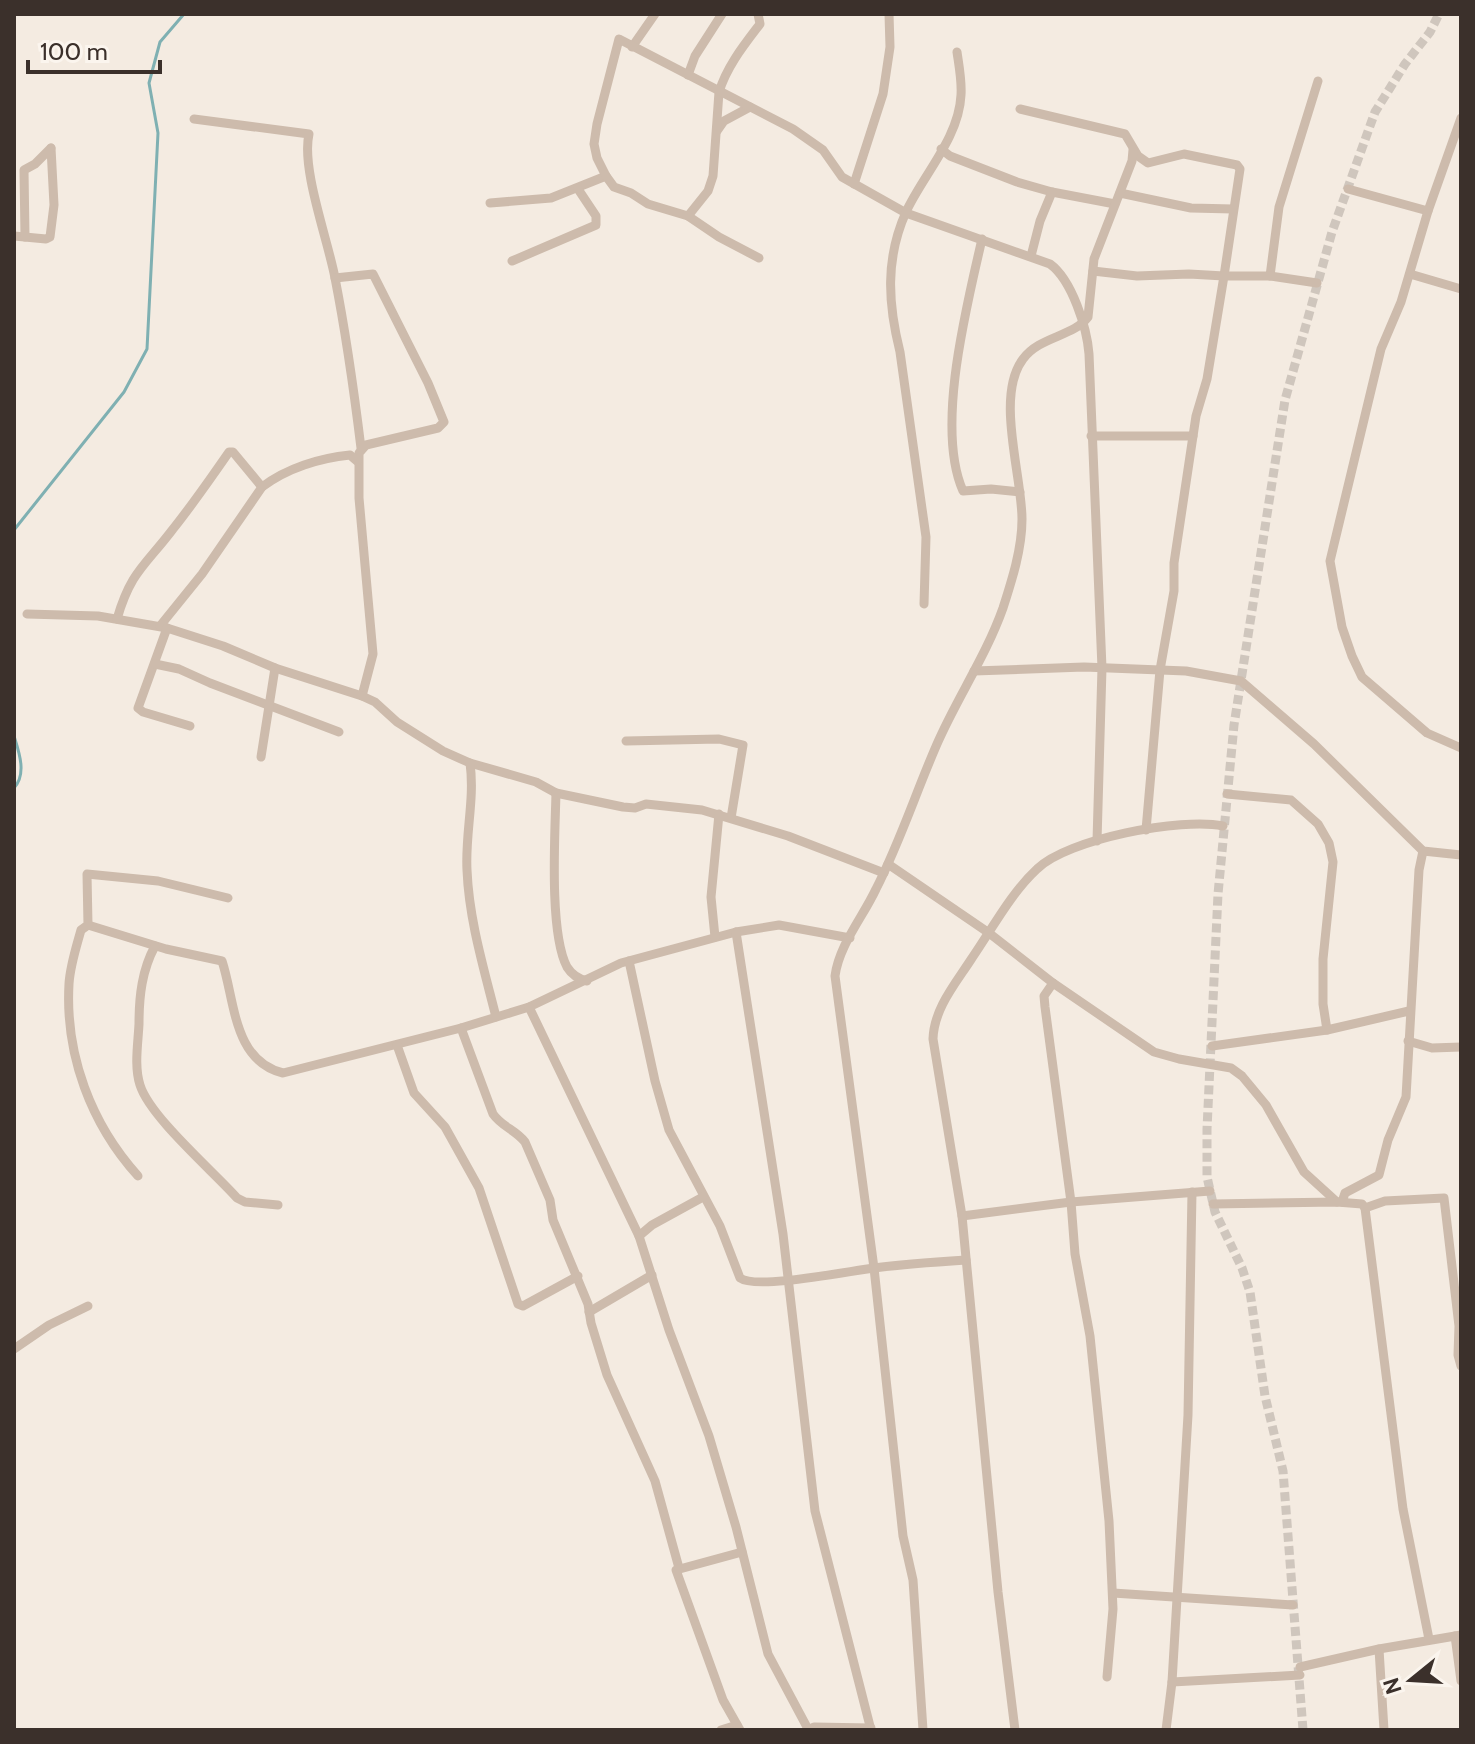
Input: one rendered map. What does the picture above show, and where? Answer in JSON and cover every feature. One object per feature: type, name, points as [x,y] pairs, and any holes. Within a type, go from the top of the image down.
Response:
[{"type":"street","points":[[632,47],[655,14]]},
{"type":"street","points":[[688,75],[695,56],[722,14]]},
{"type":"street","points":[[688,216],[711,184],[719,92],[729,67],[760,24],[758,14]]},
{"type":"street","points":[[854,184],[883,94],[890,47],[889,14]]},
{"type":"street","points":[[759,258],[688,216],[648,204],[614,187],[606,176],[595,151],[597,124],[619,39],[793,129],[829,157],[836,172],[906,213],[1031,256],[1050,264],[1063,276],[1088,343],[1102,668],[1097,841]]},
{"type":"street","points":[[924,604],[926,537],[921,492],[889,293],[895,245],[906,213],[957,115],[961,96],[957,52]]},
{"type":"street","points":[[1270,276],[1279,207],[1318,81]]},
{"type":"street","points":[[715,134],[724,121],[750,107]]},
{"type":"street","points":[[923,1730],[913,1580],[902,1526],[874,1268],[835,989],[838,961],[886,868],[937,743],[1003,608],[1020,545],[1020,492],[1010,407],[1014,375],[1023,359],[1036,346],[1082,324],[1088,317],[1094,259],[1132,161],[1131,141],[1125,134],[1020,109]]},
{"type":"street","points":[[1461,118],[1428,211],[1410,274],[1377,362],[1330,561],[1342,627],[1362,677],[1427,733],[1461,748]]},
{"type":"street","points":[[194,119],[309,134],[307,150],[310,169],[335,278],[351,366],[361,448],[357,461],[373,654],[362,696]]},
{"type":"street","points":[[51,148],[54,205],[51,232],[46,239],[20,237],[24,170],[51,148]]},
{"type":"street","points":[[941,149],[950,156],[1017,182],[1115,204]]},
{"type":"street","points":[[1133,150],[1148,163],[1184,154],[1237,165],[1240,172],[1207,379],[1193,436],[1174,563],[1172,606],[1160,670],[1146,830]]},
{"type":"street","points":[[490,203],[551,198],[606,176]]},
{"type":"street","points":[[512,261],[596,225],[596,216],[578,189]]},
{"type":"street","points":[[1348,189],[1428,211]]},
{"type":"street","points":[[1031,256],[1052,192]]},
{"type":"street","points":[[1120,193],[1191,208],[1233,209]]},
{"type":"street","points":[[982,239],[957,356],[953,416],[955,458],[963,491],[991,489],[1020,492]]},
{"type":"street","points":[[1093,271],[1137,276],[1270,276],[1317,283]]},
{"type":"street","points":[[335,278],[373,274],[428,383],[444,422],[438,428],[361,448]]},
{"type":"street","points":[[1410,274],[1461,289]]},
{"type":"street","points":[[1091,436],[1193,436]]},
{"type":"street","points":[[117,619],[124,596],[140,567],[170,533],[229,452],[233,452],[262,487]]},
{"type":"street","points":[[190,726],[138,708],[155,664],[164,627],[262,487],[321,459],[350,455],[357,461]]},
{"type":"street","points":[[27,614],[68,614],[164,627],[362,696],[443,751],[470,763],[536,782],[556,793],[623,807],[635,808],[646,804],[719,814],[886,868],[989,933],[1053,983],[1154,1052],[1231,1068],[1242,1076],[1266,1105],[1304,1172],[1339,1202]]},
{"type":"street","points":[[155,664],[179,669],[339,732]]},
{"type":"street","points":[[974,671],[1048,666],[1160,670],[1209,673],[1241,681],[1314,744],[1423,851],[1461,855]]},
{"type":"street","points":[[261,757],[275,668]]},
{"type":"street","points":[[626,741],[719,739],[743,745],[731,818]]},
{"type":"street","points":[[470,763],[468,893],[496,1017]]},
{"type":"street","points":[[556,793],[558,928],[568,968],[577,979],[587,981]]},
{"type":"street","points":[[1227,794],[1291,800],[1318,824],[1329,843],[1333,862],[1323,959],[1323,1004],[1327,1030]]},
{"type":"street","points":[[715,937],[711,897],[719,814]]},
{"type":"street","points":[[1015,1730],[998,1592],[962,1216],[933,1030],[939,1011],[989,933],[1036,869],[1066,850],[1097,841],[1178,824],[1223,826]]},
{"type":"street","points":[[1339,1202],[1345,1193],[1379,1175],[1388,1140],[1406,1097],[1409,1011],[1423,851]]},
{"type":"street","points":[[88,925],[87,874],[158,881],[228,898]]},
{"type":"street","points":[[88,925],[155,946],[222,961],[245,1041],[258,1061],[274,1071],[294,1072],[529,1007],[629,961],[715,937],[779,925],[850,938]]},
{"type":"street","points":[[88,925],[81,930],[69,983],[75,1053],[81,1081],[94,1114],[122,1159],[138,1176]]},
{"type":"street","points":[[529,1007],[639,1236],[669,1330],[709,1436],[768,1654],[808,1730],[814,1727],[871,1729],[815,1511],[788,1280],[736,932]]},
{"type":"street","points":[[155,946],[143,975],[139,1003],[137,1071],[142,1092],[183,1143],[237,1198],[245,1202],[278,1205]]},
{"type":"street","points":[[629,961],[663,1108],[678,1149],[720,1226],[740,1278],[749,1282],[788,1280],[966,1260]]},
{"type":"street","points":[[1053,983],[1044,996],[1075,1254],[1093,1358],[1113,1593],[1107,1677]]},
{"type":"street","points":[[1212,1046],[1327,1030],[1409,1011]]},
{"type":"street","points":[[461,1028],[493,1114],[519,1135],[550,1200],[553,1220],[578,1276],[607,1375],[655,1481],[679,1568],[676,1573],[723,1700],[738,1728],[721,1730]]},
{"type":"street","points":[[1408,1041],[1432,1048],[1461,1047]]},
{"type":"street","points":[[397,1045],[414,1093],[445,1127],[479,1188],[518,1304],[523,1306],[578,1276]]},
{"type":"street","points":[[962,1216],[1071,1202],[1210,1191]]},
{"type":"street","points":[[1166,1730],[1172,1682],[1188,1415],[1192,1192]]},
{"type":"street","points":[[639,1236],[652,1225],[703,1197]]},
{"type":"street","points":[[1365,1208],[1385,1201],[1444,1198],[1461,1366]]},
{"type":"street","points":[[1213,1204],[1339,1202],[1362,1204],[1365,1208],[1403,1509],[1429,1639]]},
{"type":"street","points":[[589,1312],[652,1275]]},
{"type":"street","points":[[14,1349],[49,1325],[88,1306]]},
{"type":"street","points":[[679,1568],[742,1552]]},
{"type":"street","points":[[1113,1593],[1293,1605]]},
{"type":"street","points":[[1172,1682],[1300,1671],[1379,1649],[1458,1635],[1461,1681]]},
{"type":"street","points":[[1379,1649],[1384,1730]]},
{"type":"waterway","points":[[14,530],[124,392],[147,349],[158,133],[149,83],[160,42],[184,14]]},
{"type":"waterway","points":[[14,736],[21,770],[14,788]]},
{"type":"tunnel","points":[[1303,1730],[1283,1471],[1265,1396],[1250,1292],[1215,1212],[1207,1177],[1218,894],[1234,725],[1285,400],[1332,232],[1375,112],[1439,14]]}]
